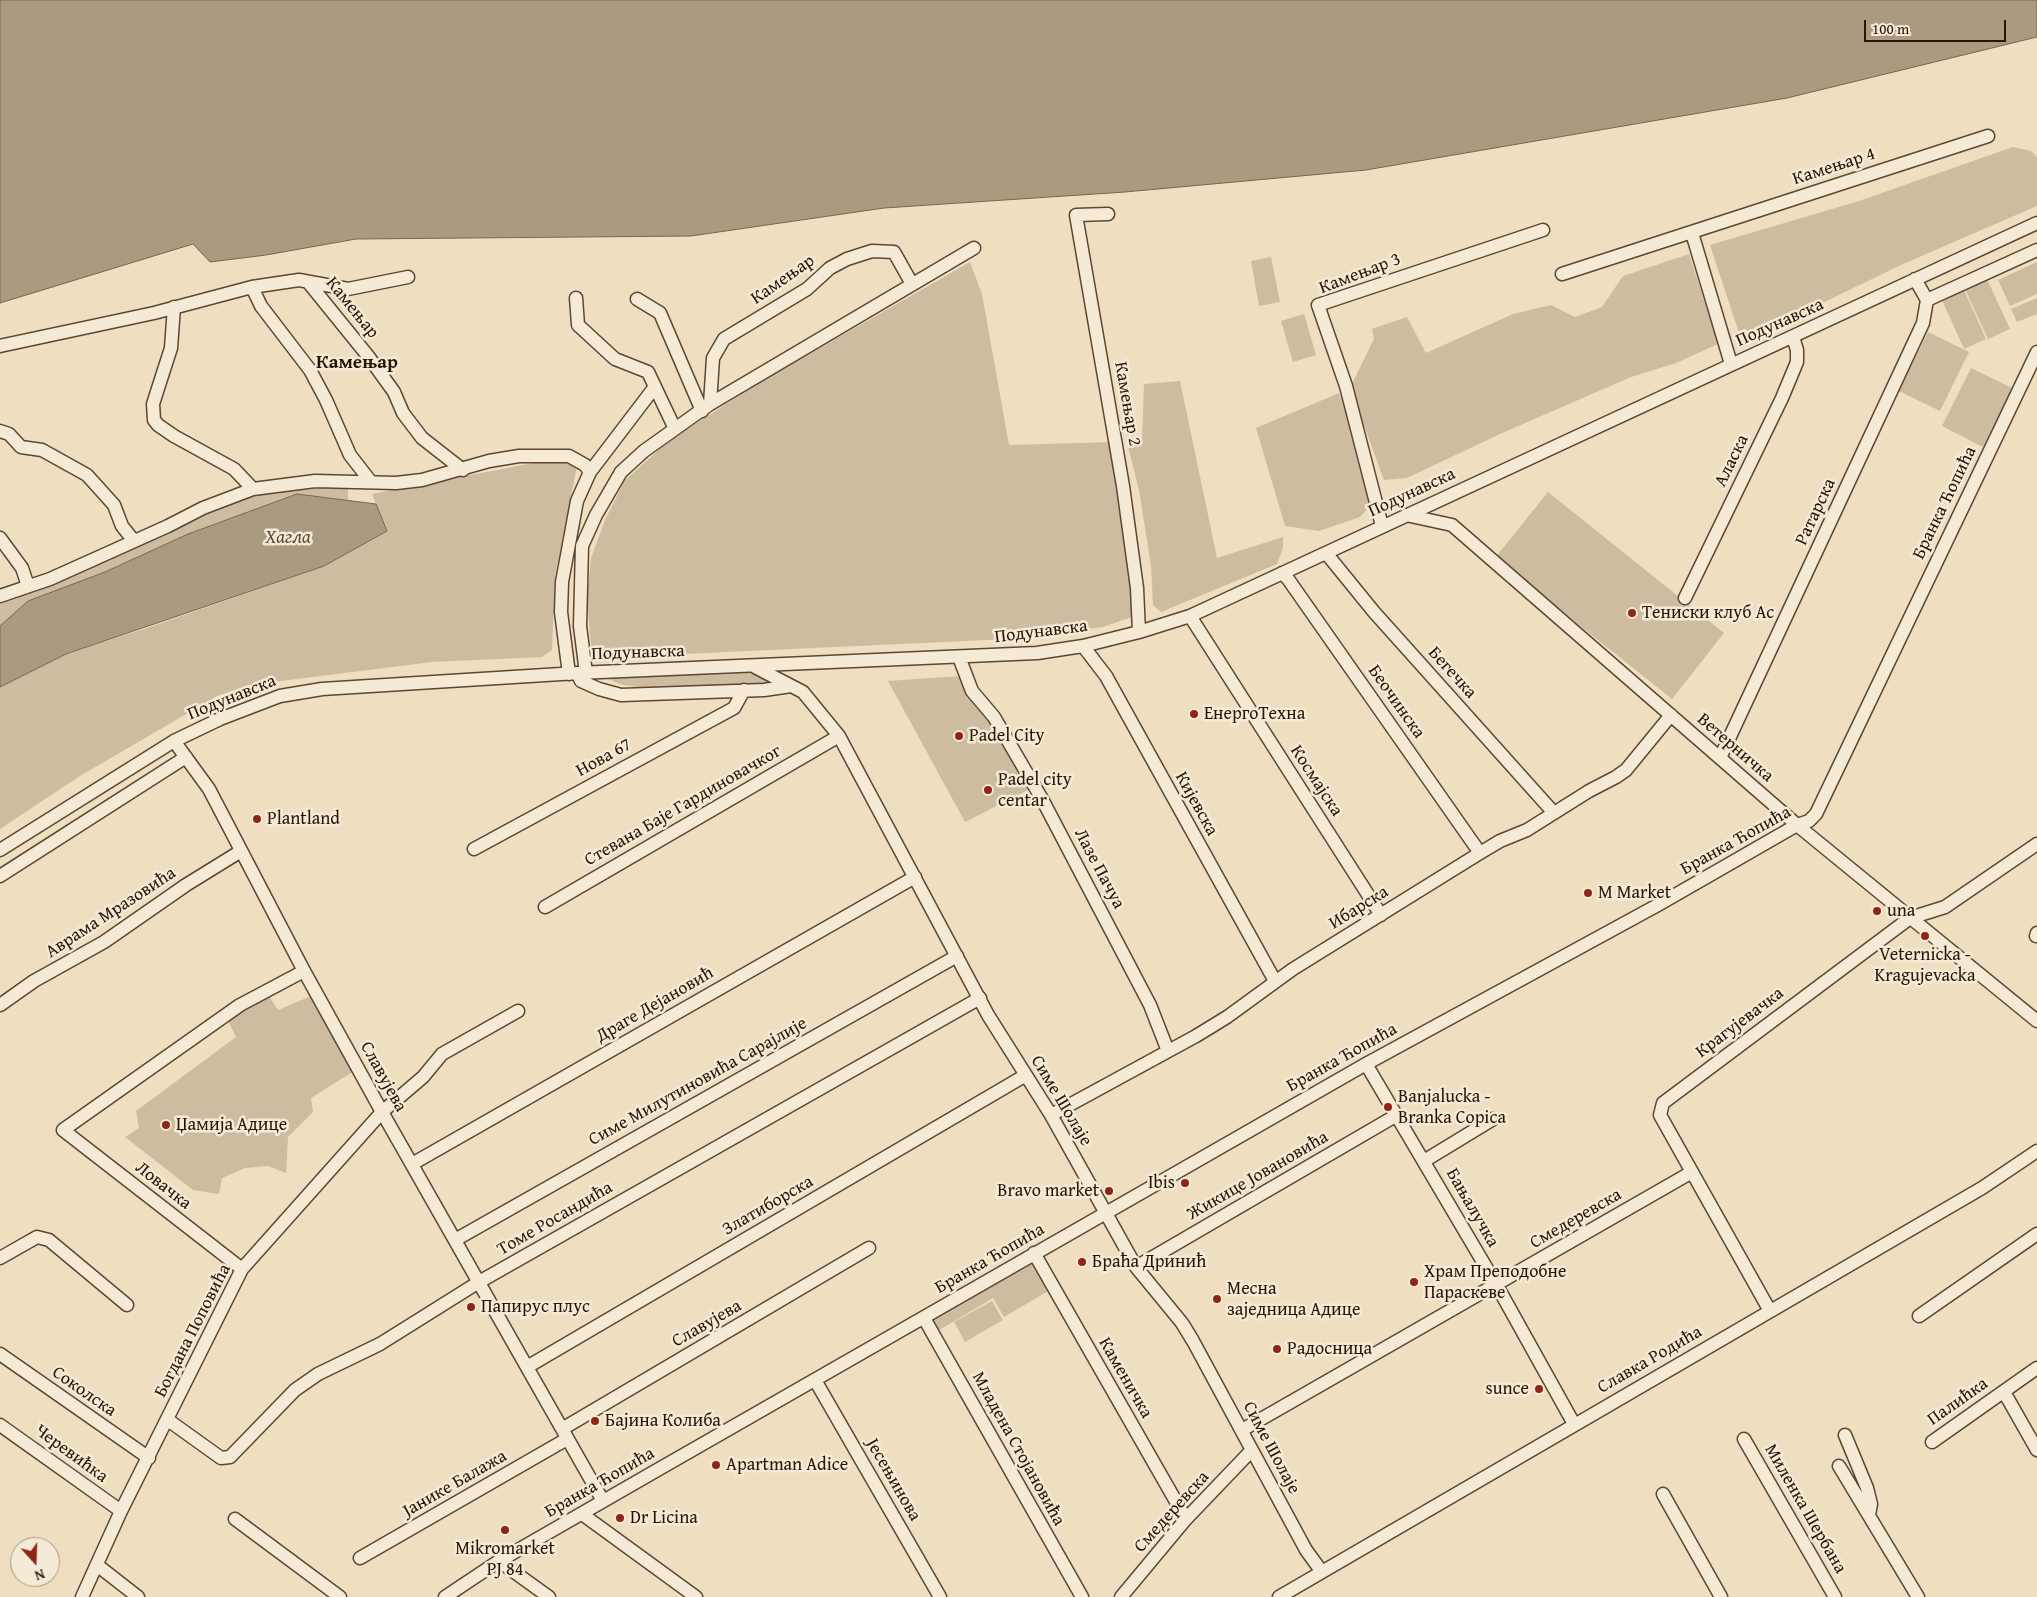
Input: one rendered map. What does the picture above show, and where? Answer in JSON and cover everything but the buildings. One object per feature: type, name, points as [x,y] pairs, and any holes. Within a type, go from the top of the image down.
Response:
[{"type":"street","name":"Камењар 4","points":[[1562,274],[1988,136]]},
{"type":"street","name":"Камењар 2","points":[[1108,214],[1076,215],[1123,486],[1137,588],[1139,632]]},
{"type":"street","name":"Подунавска","points":[[0,850],[174,741],[220,719],[280,696],[322,689],[577,673],[755,667],[1037,653],[1083,646],[1139,632],[1190,616],[2037,223]]},
{"type":"street","name":"Камењар 3","points":[[1382,526],[1346,386],[1318,305],[1543,230]]},
{"type":"street","points":[[1692,233],[1731,364]]},
{"type":"street","points":[[577,673],[582,546],[621,472],[644,451],[706,408],[974,248]]},
{"type":"street","name":"Камењар","points":[[706,408],[713,382],[713,358],[724,339],[807,289],[830,268],[847,258],[872,250],[894,252],[912,284]]},
{"type":"street","points":[[1915,280],[1927,300],[2037,250]]},
{"type":"street","name":"Камењар","points":[[0,346],[252,288],[299,280],[348,289],[408,277]]},
{"type":"street","name":"Камењар","points":[[308,282],[368,356],[394,392],[403,413],[422,438],[463,470]]},
{"type":"street","points":[[252,288],[261,306],[310,370],[326,400],[350,455],[371,482]]},
{"type":"street","points":[[576,298],[578,324],[615,358],[648,372],[675,429]]},
{"type":"street","points":[[637,299],[655,308],[660,313],[706,408]]},
{"type":"street","name":"Ратарска","points":[[1720,758],[1923,323],[1927,300]]},
{"type":"street","points":[[174,307],[171,348],[153,404],[154,420],[174,436],[234,469],[253,489]]},
{"type":"street","name":"Аласка","points":[[1685,598],[1782,398],[1797,362],[1797,350],[1793,337]]},
{"type":"street","name":"Бранка Ћопића","points":[[445,1597],[499,1561],[1366,1064],[1656,906],[1797,825],[1809,821],[1816,814],[2037,352]]},
{"type":"street","points":[[654,388],[590,472],[577,501],[562,582],[561,612],[577,673],[581,681],[620,695],[653,696],[791,686]]},
{"type":"street","points":[[0,431],[8,434],[21,447],[42,450],[87,475],[114,505],[122,526],[134,541]]},
{"type":"street","points":[[0,596],[134,541],[223,499],[253,489],[315,481],[396,484],[463,470],[488,461],[538,456],[569,456],[585,465],[590,472]]},
{"type":"street","name":"Ветерничка","points":[[1406,515],[1452,526],[1797,825],[2037,1021]]},
{"type":"street","points":[[0,538],[22,568],[28,586]]},
{"type":"street","name":"Бегечка","points":[[1326,553],[1374,612],[1554,813]]},
{"type":"street","name":"Беочинска","points":[[1282,573],[1288,578],[1480,853]]},
{"type":"street","name":"Космајска","points":[[1190,616],[1381,915]]},
{"type":"street","name":"Кијевска","points":[[1083,646],[1106,676],[1275,981]]},
{"type":"street","name":"Лазе Пачуа","points":[[959,657],[972,690],[994,717],[1042,799],[1150,1005],[1168,1051]]},
{"type":"street","name":"Симе Шолаје","points":[[755,667],[803,692],[839,736],[980,998],[1051,1115],[1136,1267],[1182,1323],[1306,1550],[1322,1572]]},
{"type":"street","name":"Нова 67","points":[[474,849],[734,708],[744,690]]},
{"type":"street","name":"Ибарска","points":[[1051,1115],[1227,1017],[1275,981],[1480,853],[1500,841],[1527,830],[1626,770],[1671,715]]},
{"type":"street","name":"Стевана Баје Гардиновачког","points":[[545,906],[839,736]]},
{"type":"street","name":"Славујева","points":[[174,741],[209,789],[304,971],[382,1112],[603,1501]]},
{"type":"street","points":[[0,876],[186,757]]},
{"type":"street","name":"Крагујевачка","points":[[1770,1311],[1660,1115],[1663,1103],[1910,918],[1945,907],[2037,844]]},
{"type":"street","name":"Аврама Мразовића","points":[[0,1005],[34,981],[104,942],[186,885],[240,851]]},
{"type":"street","name":"Драге Дејановић","points":[[412,1164],[914,876]]},
{"type":"street","name":"Симе Милутиновића Сарајлије","points":[[455,1240],[957,956]]},
{"type":"street","name":"Ловачка","points":[[242,1270],[63,1130],[240,1005],[304,971]]},
{"type":"street","name":"Томе Росандића","points":[[168,1420],[221,1458],[230,1457],[296,1390],[318,1374],[380,1344],[479,1282],[980,998]]},
{"type":"street","name":"Богдана Поповића","points":[[82,1597],[121,1511],[242,1270],[382,1112],[424,1077],[442,1054],[518,1011]]},
{"type":"street","name":"Бањалучка","points":[[1366,1064],[1496,1284],[1574,1424]]},
{"type":"street","name":"Златиборска","points":[[527,1367],[1026,1075]]},
{"type":"street","name":"Жикице Јовановића","points":[[1136,1267],[1397,1115]]},
{"type":"street","points":[[1424,1161],[1493,1119]]},
{"type":"street","name":"Славка Родића","points":[[1279,1597],[1982,1188],[2037,1151]]},
{"type":"street","name":"Смедеревска","points":[[1242,1430],[1692,1172]]},
{"type":"street","points":[[1919,1316],[2037,1234]]},
{"type":"street","points":[[0,1258],[37,1237],[49,1240],[127,1305]]},
{"type":"street","name":"Славујева","points":[[564,1434],[869,1248]]},
{"type":"street","name":"Каменичка","points":[[1034,1253],[1186,1519]]},
{"type":"street","name":"Младена Стојановића","points":[[924,1318],[1082,1597]]},
{"type":"street","name":"Соколска","points":[[0,1354],[149,1458]]},
{"type":"street","name":"Палићка","points":[[1932,1442],[2037,1368]]},
{"type":"street","name":"Јесењинова","points":[[815,1380],[940,1597]]},
{"type":"street","name":"Палићка","points":[[2004,1392],[2037,1450]]},
{"type":"street","name":"Черевићка","points":[[0,1425],[121,1511]]},
{"type":"street","name":"Јанике Балажа","points":[[360,1558],[564,1434]]},
{"type":"street","points":[[1845,1435],[1867,1488],[1871,1504],[1869,1515]]},
{"type":"street","name":"Миленка Шербана","points":[[1744,1439],[1835,1597]]},
{"type":"street","name":"Смедеревска","points":[[1121,1597],[1186,1519],[1251,1451]]},
{"type":"street","points":[[1839,1466],[1918,1597]]},
{"type":"street","points":[[1663,1494],[1721,1597]]},
{"type":"street","points":[[582,1514],[696,1597]]},
{"type":"street","points":[[235,1520],[340,1597]]},
{"type":"street","points":[[499,1561],[549,1597]]},
{"type":"street","points":[[96,1565],[138,1597]]},
{"type":"shaded area","points":[[2013,147],[2031,151],[2037,157],[2037,206],[1903,264],[1748,339],[1740,336],[1710,245],[1859,201]]},
{"type":"shaded area","points":[[1689,254],[1718,344],[1676,363],[1631,377],[1500,434],[1407,478],[1384,480],[1350,388],[1374,339],[1372,329],[1407,317],[1426,353],[1513,314],[1551,305],[1575,317],[1602,307],[1623,276]]},
{"type":"shaded area","points":[[1271,257],[1280,302],[1259,306],[1251,261]]},
{"type":"shaded area","points":[[970,262],[982,294],[1009,445],[1115,442],[1133,576],[1132,617],[1103,627],[1009,639],[597,658],[591,646],[587,599],[591,558],[605,520],[625,480],[661,448],[766,379]]},
{"type":"shaded area","points":[[2037,262],[2037,294],[2010,306],[1998,280]]},
{"type":"shaded area","points":[[1987,279],[2010,329],[1988,339],[1965,289]]},
{"type":"shaded area","points":[[1964,290],[1986,339],[1964,349],[1942,300]]},
{"type":"shaded area","points":[[2037,298],[2037,314],[2017,322],[2011,309]]},
{"type":"shaded area","points":[[1304,314],[1316,355],[1293,362],[1281,321]]},
{"type":"shaded area","points":[[1928,332],[1969,352],[1940,411],[1899,391]]},
{"type":"shaded area","points":[[1971,368],[2012,388],[1983,447],[1942,426]]},
{"type":"shaded area","points":[[1180,381],[1217,558],[1283,537],[1283,548],[1277,564],[1161,612],[1153,605],[1151,566],[1139,490],[1127,442],[1142,441],[1144,384]]},
{"type":"shaded area","points":[[1339,393],[1378,497],[1360,517],[1319,531],[1285,526],[1256,428]]},
{"type":"shaded area","points":[[554,459],[577,466],[555,576],[552,650],[542,657],[432,662],[249,685],[217,696],[80,776],[0,829],[0,685],[66,654],[147,628],[324,566],[387,531],[372,494]]},
{"type":"shaded area","points":[[348,486],[348,500],[297,494],[188,534],[105,572],[29,601],[0,626],[0,600],[216,508],[259,494]]},
{"type":"shaded area","name":"Тениски клуб Ас","points":[[1548,492],[1724,633],[1672,699],[1495,558]]},
{"type":"shaded area","points":[[761,672],[782,684],[674,690],[647,689],[620,684],[601,676]]},
{"type":"shaded area","name":"Padel City","points":[[961,676],[1030,789],[965,822],[888,681]]},
{"type":"shaded area","points":[[269,996],[278,1010],[311,996],[354,1071],[311,1098],[313,1112],[288,1137],[286,1173],[268,1166],[245,1168],[222,1178],[219,1194],[193,1190],[125,1137],[139,1128],[136,1111],[236,1037],[227,1019]]},
{"type":"shaded area","points":[[1032,1259],[1050,1290],[1004,1317],[993,1298],[936,1332],[929,1320]]},
{"type":"shaded area","points":[[992,1301],[1003,1320],[965,1342],[954,1322]]},
{"type":"water","points":[[0,0],[2037,0],[2037,37],[1787,98],[1366,170],[1125,192],[884,208],[691,236],[356,239],[266,255],[210,262],[193,244],[0,303]]},
{"type":"water","name":"Хагла","points":[[297,494],[376,504],[387,531],[324,566],[66,654],[0,687],[0,626],[28,601],[105,572],[188,534]]},
{"type":"place","name":"Тениски клуб Ас","points":[[1632,613]]},
{"type":"place","name":"ЕнергоТехна","points":[[1194,714]]},
{"type":"place","name":"Padel City","points":[[959,736]]},
{"type":"place","name":"Padel city centar","points":[[988,790]]},
{"type":"place","name":"Plantland","points":[[257,819]]},
{"type":"place","name":"M Market","points":[[1588,893]]},
{"type":"place","name":"una","points":[[1877,911]]},
{"type":"place","name":"Veternicka - Kragujevacka","points":[[1925,936]]},
{"type":"place","name":"Banjalucka - Branka Copica","points":[[1388,1107]]},
{"type":"place","name":"Џамија Адице","points":[[166,1125]]},
{"type":"place","name":"Ibis","points":[[1185,1183]]},
{"type":"place","name":"Bravo market","points":[[1109,1191]]},
{"type":"place","name":"Браћа Дринић","points":[[1082,1262]]},
{"type":"place","name":"Храм Преподобне Параскеве","points":[[1414,1282]]},
{"type":"place","name":"Месна заједница Адице","points":[[1217,1299]]},
{"type":"place","name":"Папирус плус","points":[[471,1307]]},
{"type":"place","name":"Радосница","points":[[1277,1349]]},
{"type":"place","name":"sunce","points":[[1539,1389]]},
{"type":"place","name":"Бајина Колиба","points":[[595,1421]]},
{"type":"place","name":"Apartman Adice","points":[[716,1465]]},
{"type":"place","name":"Dr Licina","points":[[620,1518]]},
{"type":"place","name":"Mikromarket PJ 84","points":[[505,1530]]},
{"type":"district","name":"Камењар","points":[[357,363]]}]
